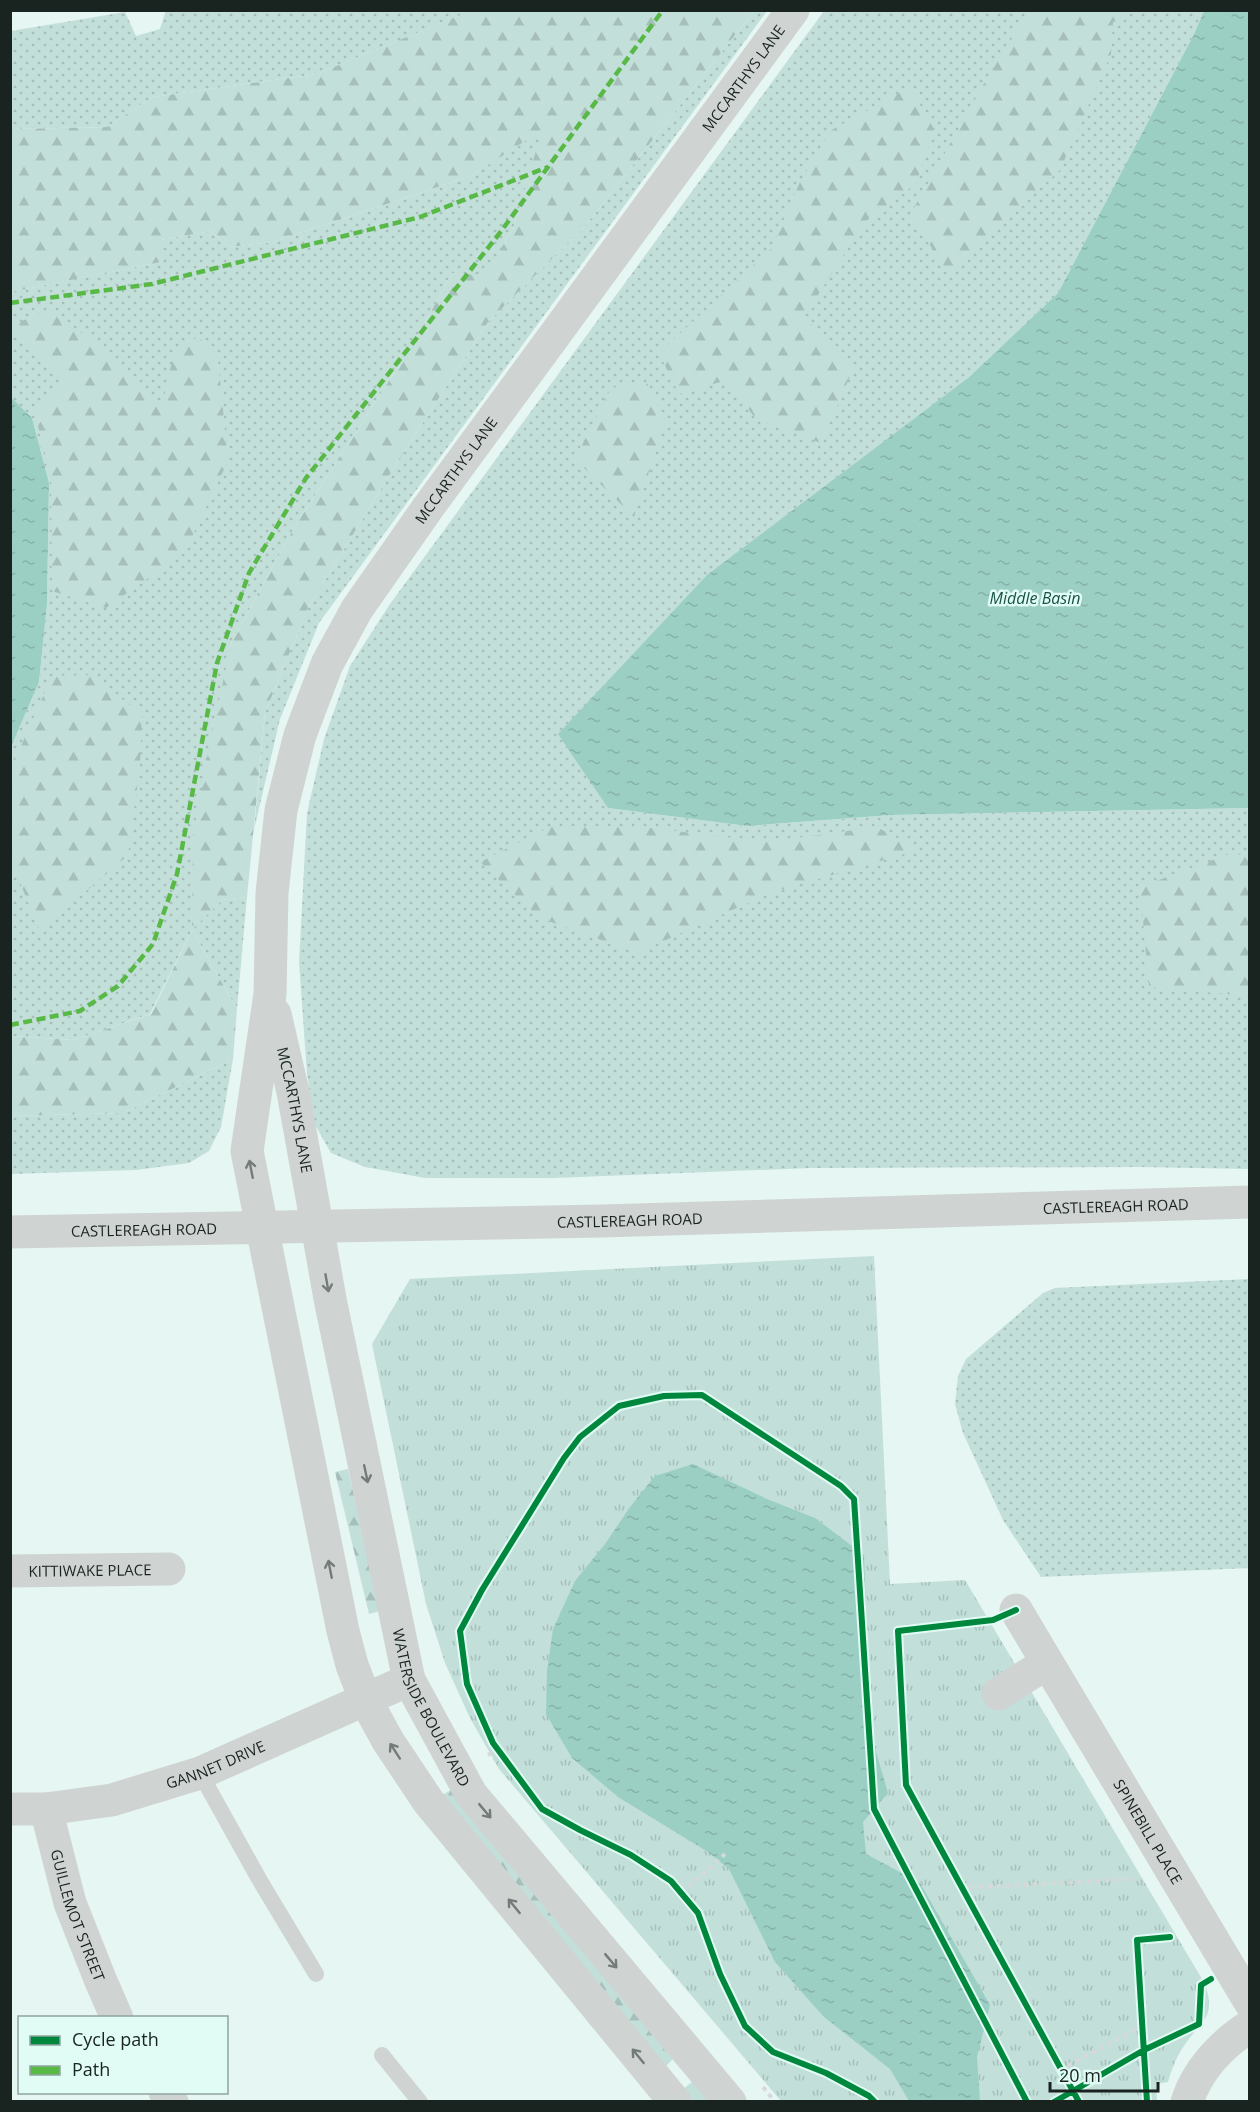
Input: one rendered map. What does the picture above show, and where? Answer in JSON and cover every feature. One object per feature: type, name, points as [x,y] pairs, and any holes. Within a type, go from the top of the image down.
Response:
[{"type":"street","name":"MCCARTHYS LANE","points":[[261,1227],[247,1151],[270,994],[272,892],[281,810],[300,735],[327,664],[357,609],[427,509],[793,10]]},
{"type":"street","name":"MCCARTHYS LANE","points":[[270,994],[293,1092],[317,1225]]},
{"type":"street","name":"CASTLEREAGH ROAD","points":[[10,1232],[602,1221],[1250,1202]]},
{"type":"street","name":"WATERSIDE BOULEVARD","points":[[317,1225],[409,1680],[471,1794],[730,2102]]},
{"type":"street","points":[[261,1227],[343,1631],[365,1699],[388,1741],[428,1802],[675,2102]]},
{"type":"street","name":"KITTIWAKE PLACE","points":[[10,1571],[169,1569]]},
{"type":"street","name":"SPINEBILL PLACE","points":[[1016,1610],[1250,2002]]},
{"type":"street","points":[[998,1694],[1047,1663]]},
{"type":"street","name":"GANNET DRIVE","points":[[10,1809],[46,1809],[112,1800],[200,1773],[409,1680]]},
{"type":"street","name":"GUILLEMOT STREET","points":[[46,1809],[70,1903],[116,2016]]},
{"type":"street","points":[[1187,2102],[1206,2066],[1233,2037],[1250,2026]]},
{"type":"lane","points":[[200,1773],[259,1879],[316,1974]]},
{"type":"lane","points":[[382,2055],[420,2102]]},
{"type":"path","points":[[493,1743],[504,1758]]},
{"type":"path","points":[[682,1893],[726,1854]]},
{"type":"path","points":[[955,1877],[966,1898]]},
{"type":"path","points":[[961,1888],[1134,1879]]},
{"type":"path","points":[[677,1887],[688,1900]]},
{"type":"path","points":[[1142,2015],[1143,2034]]},
{"type":"path","points":[[1060,2070],[1142,2025]]},
{"type":"path","points":[[1055,2060],[1064,2077]]},
{"type":"green space","points":[[166,10],[471,11],[317,74],[153,97],[107,127],[11,129],[11,31],[125,12],[136,36],[160,29]]},
{"type":"green space","points":[[470,11],[754,11],[585,226],[488,322],[400,458],[308,608],[265,713],[247,897],[222,900],[192,930],[193,835],[212,731],[232,641],[295,526],[413,344],[452,273],[485,276],[514,226],[542,130],[471,176],[273,242],[228,247],[211,231],[161,240],[161,262],[11,292],[11,129],[107,127],[153,97],[317,74]]},
{"type":"green space","points":[[754,11],[767,11],[319,623],[280,719],[254,830],[265,713],[308,608],[400,458],[488,322],[585,226]]},
{"type":"green space","points":[[824,11],[1204,11],[1058,293],[968,378],[608,808],[747,826],[891,815],[1249,808],[1249,1169],[810,1168],[554,1178],[425,1178],[365,1167],[331,1153],[314,1123],[307,1073],[299,962],[307,813],[324,739],[350,666],[390,604]]},
{"type":"green space","points":[[1032,11],[1137,11],[1113,22],[1111,54],[1060,170],[948,272],[910,215],[1000,55]]},
{"type":"green space","points":[[910,87],[934,129],[916,184],[865,221],[804,317],[854,367],[821,443],[755,418],[727,380],[679,394],[659,353],[771,249],[800,182],[830,131]]},
{"type":"green space","points":[[543,129],[514,226],[485,277],[452,273],[413,344],[295,526],[232,641],[192,929],[222,900],[247,897],[237,1009],[192,930],[150,1014],[74,1040],[11,1036],[11,747],[39,682],[47,604],[49,483],[32,418],[11,397],[10,292],[161,262],[161,240],[211,231],[228,247],[273,242],[471,176]]},
{"type":"green space","points":[[49,310],[109,352],[162,406],[173,357],[198,336],[218,359],[228,461],[185,552],[106,608],[52,591],[51,476],[34,411],[63,384],[12,325]]},
{"type":"green space","points":[[647,383],[666,420],[634,517],[575,459],[611,388]]},
{"type":"green space","points":[[90,675],[142,714],[140,766],[128,855],[40,931],[11,861],[10,771],[52,676]]},
{"type":"green space","points":[[552,826],[643,827],[766,842],[877,827],[918,850],[770,893],[637,953],[540,918],[480,862]]},
{"type":"green space","points":[[1229,854],[1249,855],[1249,996],[1149,987],[1140,887]]},
{"type":"green space","points":[[192,930],[237,1009],[233,1059],[123,1113],[11,1116],[11,1036],[74,1040],[151,1014]]},
{"type":"green space","points":[[233,1059],[221,1127],[209,1151],[189,1163],[136,1170],[11,1174],[10,1116],[123,1113]]},
{"type":"green space","points":[[874,1256],[890,1584],[965,1580],[1205,1984],[1209,2004],[1206,2017],[1180,2052],[1168,2082],[1156,2084],[1157,2101],[781,2101],[499,1769],[470,1718],[445,1663],[426,1604],[372,1344],[410,1279]]},
{"type":"green space","points":[[1249,1279],[1249,1568],[1041,1577],[1003,1520],[963,1433],[955,1404],[958,1376],[966,1359],[1043,1293],[1055,1288]]},
{"type":"green space","points":[[348,1469],[380,1611],[369,1614],[335,1472]]},
{"type":"green space","points":[[452,1789],[673,2059],[662,2070],[438,1798]]},
{"type":"green space","points":[[697,2078],[716,2101],[693,2101],[682,2090]]},
{"type":"water","name":"Middle Basin","points":[[1204,11],[1249,11],[1249,808],[891,815],[747,826],[608,808],[558,734],[707,575],[968,378],[1058,293]]},
{"type":"water","points":[[11,397],[32,418],[49,483],[47,604],[39,682],[11,747]]},
{"type":"water","points":[[693,1464],[767,1499],[815,1518],[864,1555],[866,1612],[862,1703],[888,1793],[863,1822],[866,1854],[920,1883],[990,2005],[977,2057],[980,2101],[909,2101],[890,2069],[824,2017],[775,1962],[729,1869],[708,1852],[618,1797],[572,1758],[546,1714],[547,1671],[553,1629],[575,1581],[655,1476]]},
{"type":"marked path","points":[[10,1025],[80,1011],[118,986],[153,944],[177,874],[217,663],[249,573],[306,478],[499,234],[663,10]]},
{"type":"marked path","points":[[10,303],[152,284],[420,217],[548,167]]},
{"type":"cycle path","points":[[875,2102],[869,2096],[826,2073],[773,2052],[745,2026],[720,1974],[698,1913],[671,1881],[631,1855],[542,1809],[493,1743],[467,1684],[460,1631],[482,1590],[564,1458],[580,1437],[619,1406],[664,1396],[702,1395],[841,1486],[854,1499],[874,1809],[1027,2102]]},
{"type":"cycle path","points":[[1016,1610],[993,1620],[898,1631],[906,1785],[1079,2102]]},
{"type":"cycle path","points":[[1147,2102],[1137,1940],[1170,1937]]},
{"type":"cycle path","points":[[1054,2102],[1144,2050],[1199,2024],[1201,1985],[1211,1979]]}]
